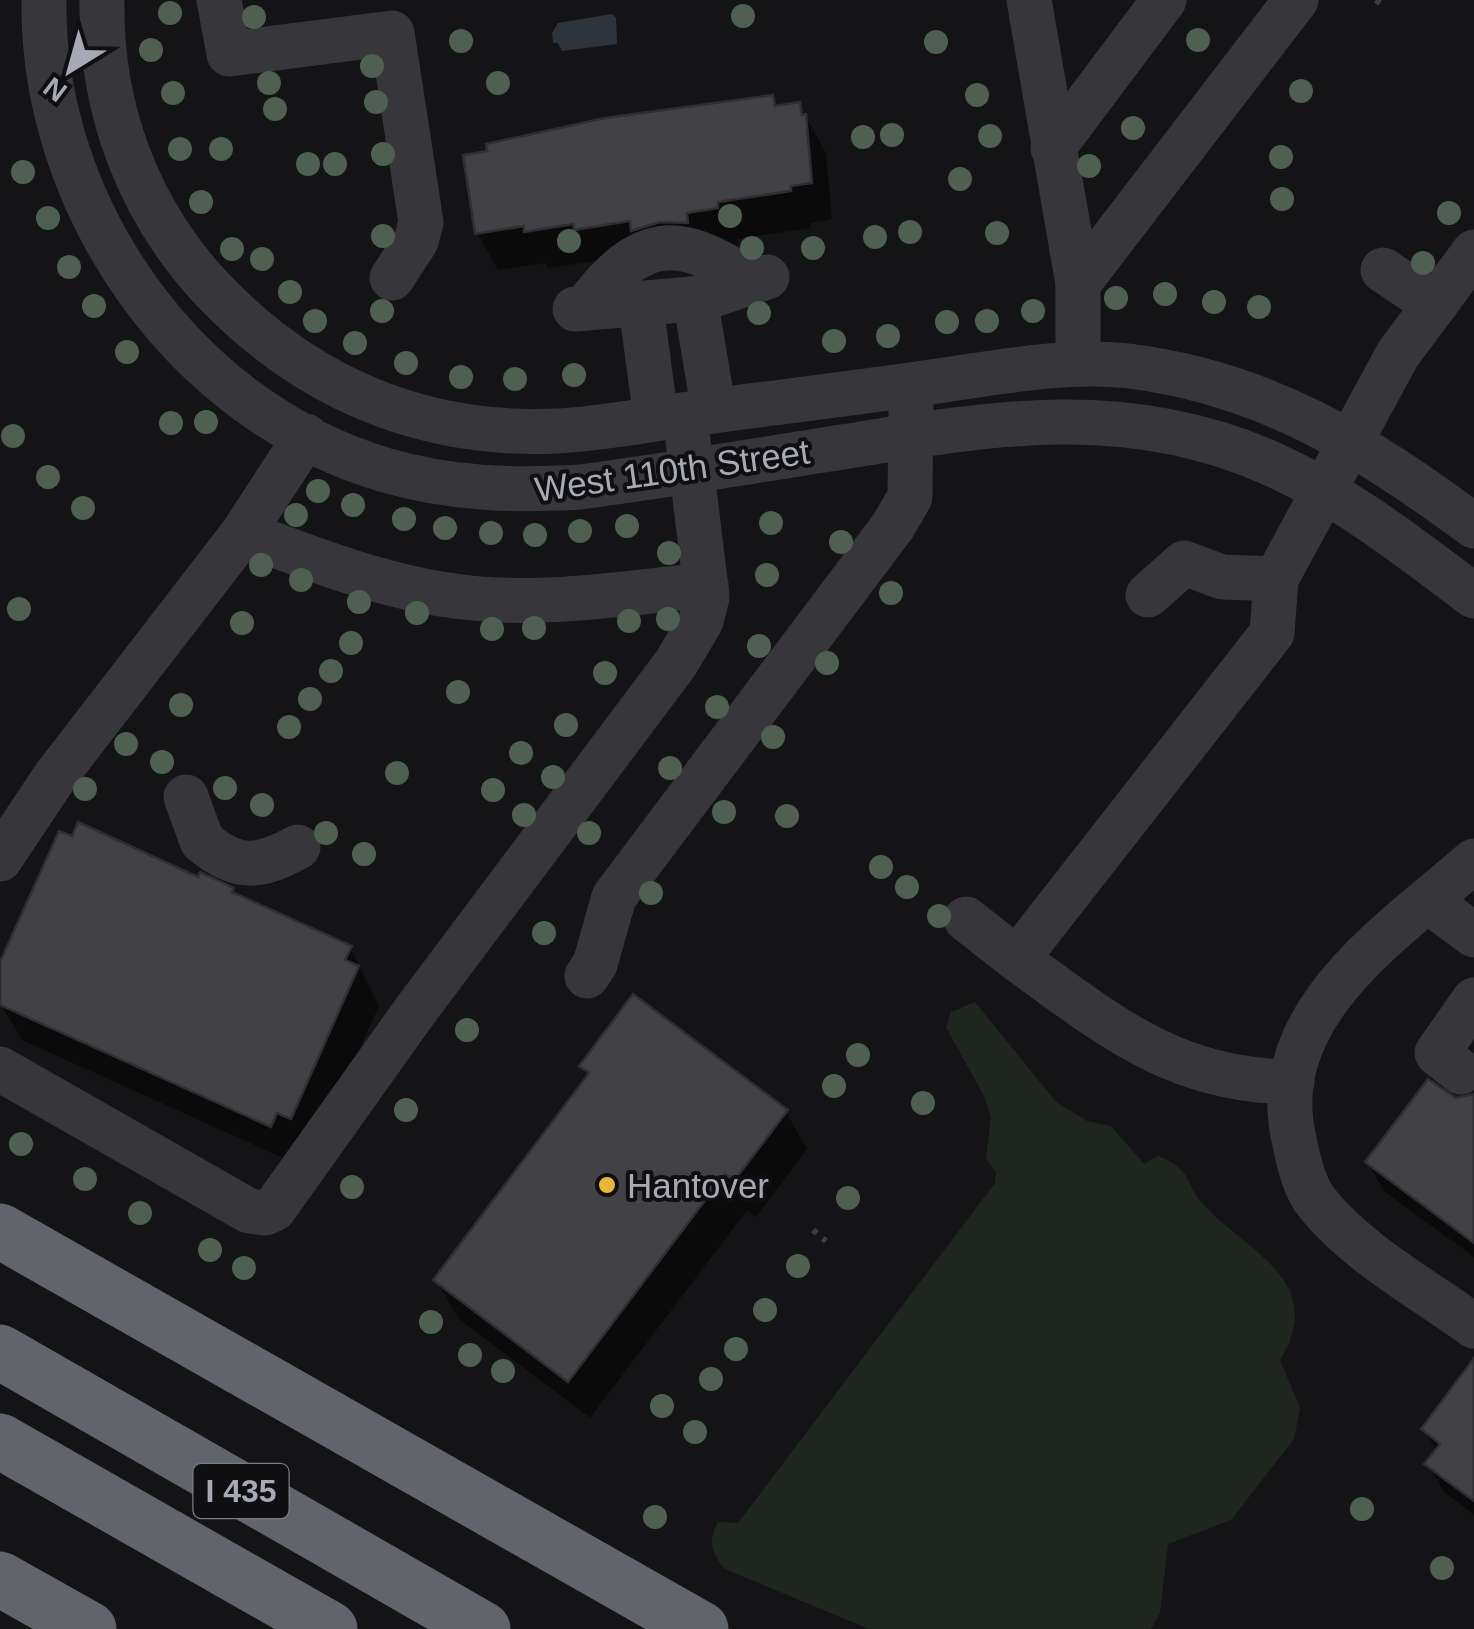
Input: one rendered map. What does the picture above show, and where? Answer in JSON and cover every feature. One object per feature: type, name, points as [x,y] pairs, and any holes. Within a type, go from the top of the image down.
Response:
[{"type":"highway","points":[[0,1231],[701,1629]]},
{"type":"highway","name":"I 435","points":[[0,1352],[483,1629]]},
{"type":"highway","name":"I 435","points":[[0,1442],[330,1629]]},
{"type":"highway","points":[[0,1579],[89,1629]]},
{"type":"highway","points":[[652,1602],[738,1629]]},
{"type":"street","name":"West 110th Street","points":[[44,0],[48,82],[70,166],[101,234],[142,296],[195,356],[227,384],[306,436],[383,469],[462,487],[518,491],[580,488],[978,424],[1099,420],[1209,442],[1270,463],[1372,518],[1474,596]]},
{"type":"street","name":"West 110th Street","points":[[102,0],[109,96],[146,200],[197,273],[257,333],[316,376],[360,398],[435,424],[558,431],[1078,364],[1128,366],[1211,383],[1293,411],[1354,441],[1474,526]]},
{"type":"street","points":[[219,0],[229,54],[392,33],[421,222],[416,241],[392,278]]},
{"type":"street","points":[[1029,0],[1078,284],[1078,364]]},
{"type":"street","points":[[1053,148],[1164,0]]},
{"type":"street","points":[[1078,284],[1296,0]]},
{"type":"street","points":[[686,247],[759,280],[695,300],[580,309],[629,259],[686,247]]},
{"type":"street","points":[[1017,959],[1272,633],[1276,579],[1398,354],[1472,259]]},
{"type":"street","points":[[1382,270],[1434,305]]},
{"type":"street","points":[[684,415],[695,300]]},
{"type":"street","points":[[0,1069],[249,1211],[265,1213],[274,1209],[415,1011],[676,664],[701,621],[706,585],[684,415],[641,306]]},
{"type":"street","points":[[587,976],[595,964],[614,898],[893,526],[910,497],[910,385]]},
{"type":"street","points":[[0,859],[54,778],[243,533],[306,436]]},
{"type":"street","points":[[243,533],[346,571],[464,597],[552,601],[706,585]]},
{"type":"street","points":[[1148,596],[1184,563],[1222,577],[1276,579]]},
{"type":"street","points":[[186,796],[202,841],[239,861],[259,866],[298,847]]},
{"type":"street","points":[[1474,860],[1318,1008],[1296,1058],[1290,1123],[1299,1162],[1316,1202],[1353,1237],[1474,1326]]},
{"type":"street","points":[[1428,901],[1474,936]]},
{"type":"street","points":[[966,920],[1132,1042],[1240,1082],[1292,1082]]},
{"type":"street","points":[[1461,1072],[1436,1054],[1474,1000]]},
{"type":"path","points":[[1376,0],[1384,6]]},
{"type":"path","points":[[812,1230],[826,1241]]},
{"type":"shaded area","points":[[612,14],[616,18],[617,44],[562,51],[558,43],[553,43],[552,33],[558,23]]},
{"type":"shaded area","points":[[975,1002],[1056,1102],[1087,1121],[1111,1126],[1144,1164],[1158,1156],[1183,1171],[1204,1205],[1276,1271],[1289,1289],[1295,1309],[1292,1333],[1280,1360],[1300,1408],[1294,1439],[1231,1520],[1168,1544],[1160,1612],[1151,1629],[869,1629],[725,1569],[712,1547],[718,1522],[738,1523],[995,1183],[996,1172],[986,1158],[991,1117],[984,1096],[946,1027],[951,1012]]},
{"type":"building","points":[[773,95],[775,106],[800,102],[802,115],[806,114],[812,183],[791,186],[791,191],[718,202],[718,208],[687,213],[688,223],[660,222],[631,231],[630,221],[574,230],[573,224],[524,232],[524,226],[475,234],[463,155],[487,151],[486,144],[605,118]]},
{"type":"building","points":[[78,822],[198,877],[200,872],[234,888],[232,892],[352,946],[345,960],[359,966],[291,1119],[277,1113],[271,1127],[0,1005],[0,962],[59,831],[72,836]]},
{"type":"building","name":"Hantover","points":[[633,994],[788,1110],[734,1181],[725,1174],[568,1382],[433,1280],[589,1073],[579,1066]]},
{"type":"building","points":[[1428,1079],[1456,1098],[1474,1094],[1474,1243],[1365,1162]]},
{"type":"building","points":[[1474,1358],[1474,1501],[1424,1464],[1440,1444],[1421,1429]]},
{"type":"place","name":"Hantover","points":[[607,1185]]}]
